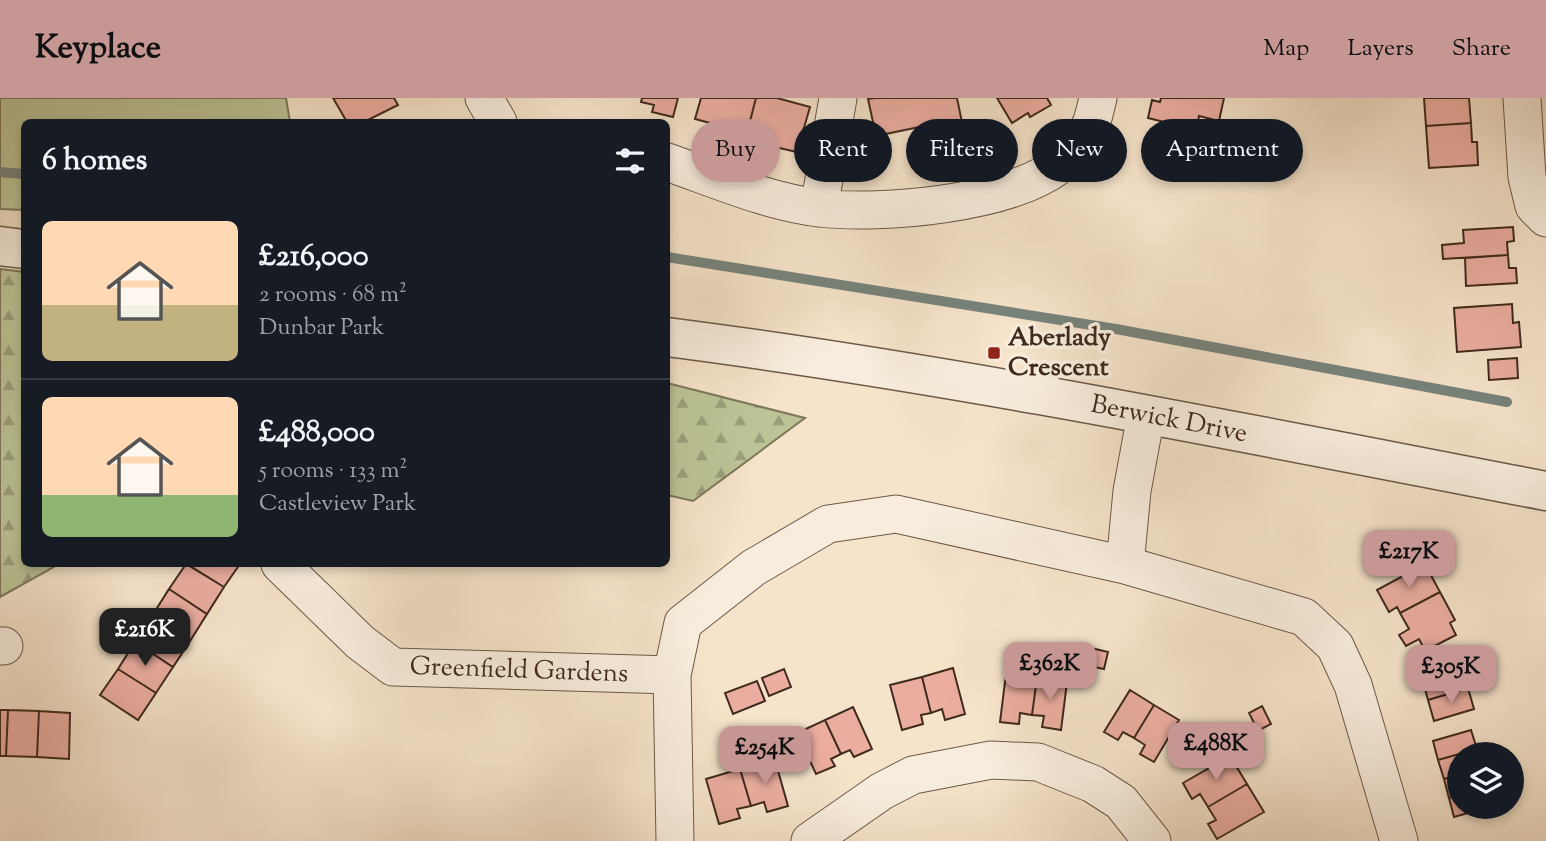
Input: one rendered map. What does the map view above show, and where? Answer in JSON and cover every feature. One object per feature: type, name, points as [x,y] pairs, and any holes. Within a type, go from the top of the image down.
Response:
[{"type":"street","points":[[484,98],[496,119]]},
{"type":"street","points":[[819,208],[838,98]]},
{"type":"street","points":[[670,163],[758,194],[819,208],[878,211],[929,206],[1018,188],[1059,165],[1091,126],[1098,98]]},
{"type":"street","points":[[1522,98],[1527,177],[1534,206],[1546,218]]},
{"type":"street","points":[[0,246],[21,249]]},
{"type":"street","name":"Berwick Drive","points":[[670,337],[793,353],[1146,415],[1546,491]]},
{"type":"street","points":[[1125,565],[1132,491],[1146,415]]},
{"type":"street","points":[[675,841],[672,675],[684,623],[753,568],[828,524],[896,514],[1125,565],[1304,617],[1335,646],[1353,685],[1399,841]]},
{"type":"street","name":"Greenfield Gardens","points":[[283,567],[360,642],[393,667],[672,675]]},
{"type":"street","points":[[810,841],[882,790],[913,775],[991,760],[1038,762],[1093,784],[1121,802],[1152,841]]},
{"type":"green space","points":[[0,98],[286,98],[290,119],[21,119],[21,210],[0,209]]},
{"type":"green space","points":[[0,269],[21,272],[21,567],[54,567],[0,597]]},
{"type":"green space","points":[[670,384],[805,418],[693,501],[670,496]]},
{"type":"building","points":[[333,98],[394,98],[398,105],[370,119],[345,119]]},
{"type":"building","points":[[642,98],[678,98],[673,117],[652,112],[654,105],[641,102]]},
{"type":"building","points":[[701,98],[756,98],[751,119],[695,119]]},
{"type":"building","points":[[756,98],[777,98],[810,107],[807,119],[794,119],[794,151],[780,148],[780,119],[751,119]]},
{"type":"building","points":[[957,98],[961,119],[906,119],[906,130],[892,133],[892,119],[872,119],[868,99]]},
{"type":"building","points":[[997,98],[1047,98],[1051,105],[1030,117],[1028,113],[1018,119],[1010,119]]},
{"type":"building","points":[[1161,98],[1224,98],[1219,119],[1199,116],[1198,119],[1148,118],[1152,100],[1160,102]]},
{"type":"building","points":[[1424,98],[1469,98],[1471,123],[1426,126]]},
{"type":"building","points":[[1471,123],[1472,142],[1477,142],[1478,165],[1429,168],[1426,126]]},
{"type":"building","points":[[1513,227],[1514,241],[1507,242],[1508,255],[1443,259],[1442,245],[1464,243],[1463,230]]},
{"type":"building","points":[[1508,255],[1509,268],[1516,268],[1517,283],[1466,286],[1465,258]]},
{"type":"building","points":[[1512,304],[1513,323],[1519,322],[1521,347],[1457,352],[1454,308]]},
{"type":"building","points":[[1517,358],[1518,378],[1489,380],[1488,360]]},
{"type":"building","points":[[1425,564],[1440,592],[1400,613],[1397,607],[1389,612],[1377,590]]},
{"type":"building","points":[[184,567],[191,567],[224,587],[207,614],[169,589]]},
{"type":"building","points":[[192,567],[238,567],[224,587]]},
{"type":"building","points":[[169,589],[207,614],[190,641],[152,616]]},
{"type":"building","points":[[1440,592],[1455,620],[1450,623],[1456,635],[1425,651],[1419,639],[1406,646],[1399,635],[1409,629],[1400,613]]},
{"type":"building","points":[[152,616],[190,641],[173,667],[135,642]]},
{"type":"building","points":[[135,642],[173,667],[156,693],[118,669]]},
{"type":"building","points":[[1083,646],[1108,652],[1104,669],[1079,664]]},
{"type":"building","points":[[1461,666],[1468,688],[1428,700],[1422,678]]},
{"type":"building","points":[[953,668],[965,714],[945,720],[942,709],[931,713],[922,677]]},
{"type":"building","points":[[118,669],[156,693],[138,720],[100,695]]},
{"type":"building","points":[[784,669],[791,687],[769,696],[762,678]]},
{"type":"building","points":[[1006,674],[1037,678],[1032,715],[1020,713],[1019,724],[1000,722]]},
{"type":"building","points":[[922,677],[931,713],[921,715],[923,724],[902,730],[890,685]]},
{"type":"building","points":[[1037,678],[1067,682],[1061,730],[1042,727],[1044,716],[1032,715]]},
{"type":"building","points":[[757,681],[765,701],[733,714],[725,693]]},
{"type":"building","points":[[1468,688],[1474,709],[1434,721],[1428,700]]},
{"type":"building","points":[[1130,690],[1154,705],[1134,738],[1123,732],[1118,740],[1104,732]]},
{"type":"building","points":[[1154,705],[1179,720],[1154,762],[1140,754],[1145,745],[1134,738]]},
{"type":"building","points":[[1262,706],[1271,724],[1258,731],[1249,713]]},
{"type":"building","points":[[853,707],[872,749],[854,757],[850,750],[841,754],[825,720]]},
{"type":"building","points":[[0,710],[8,710],[6,756],[0,756]]},
{"type":"building","points":[[8,710],[39,711],[37,757],[6,756]]},
{"type":"building","points":[[39,711],[70,713],[69,759],[37,757]]},
{"type":"building","points":[[825,720],[841,754],[831,759],[835,766],[816,774],[797,733]]},
{"type":"building","points":[[1471,730],[1475,742],[1447,742],[1447,757],[1438,760],[1433,741]]},
{"type":"building","points":[[1230,756],[1247,784],[1208,807],[1200,794],[1192,799],[1183,783]]},
{"type":"building","points":[[1447,757],[1447,778],[1444,779],[1438,760]]},
{"type":"building","points":[[775,760],[788,806],[767,812],[764,802],[751,806],[740,769]]},
{"type":"building","points":[[740,769],[751,806],[737,809],[740,818],[719,824],[706,779]]},
{"type":"building","points":[[1247,784],[1264,812],[1217,839],[1208,824],[1216,820],[1208,807]]},
{"type":"waterway","points":[[0,172],[21,174]]},
{"type":"waterway","points":[[670,257],[1116,329],[1507,402]]},
{"type":"place","name":"Aberlady Crescent","points":[[994,353]]}]
